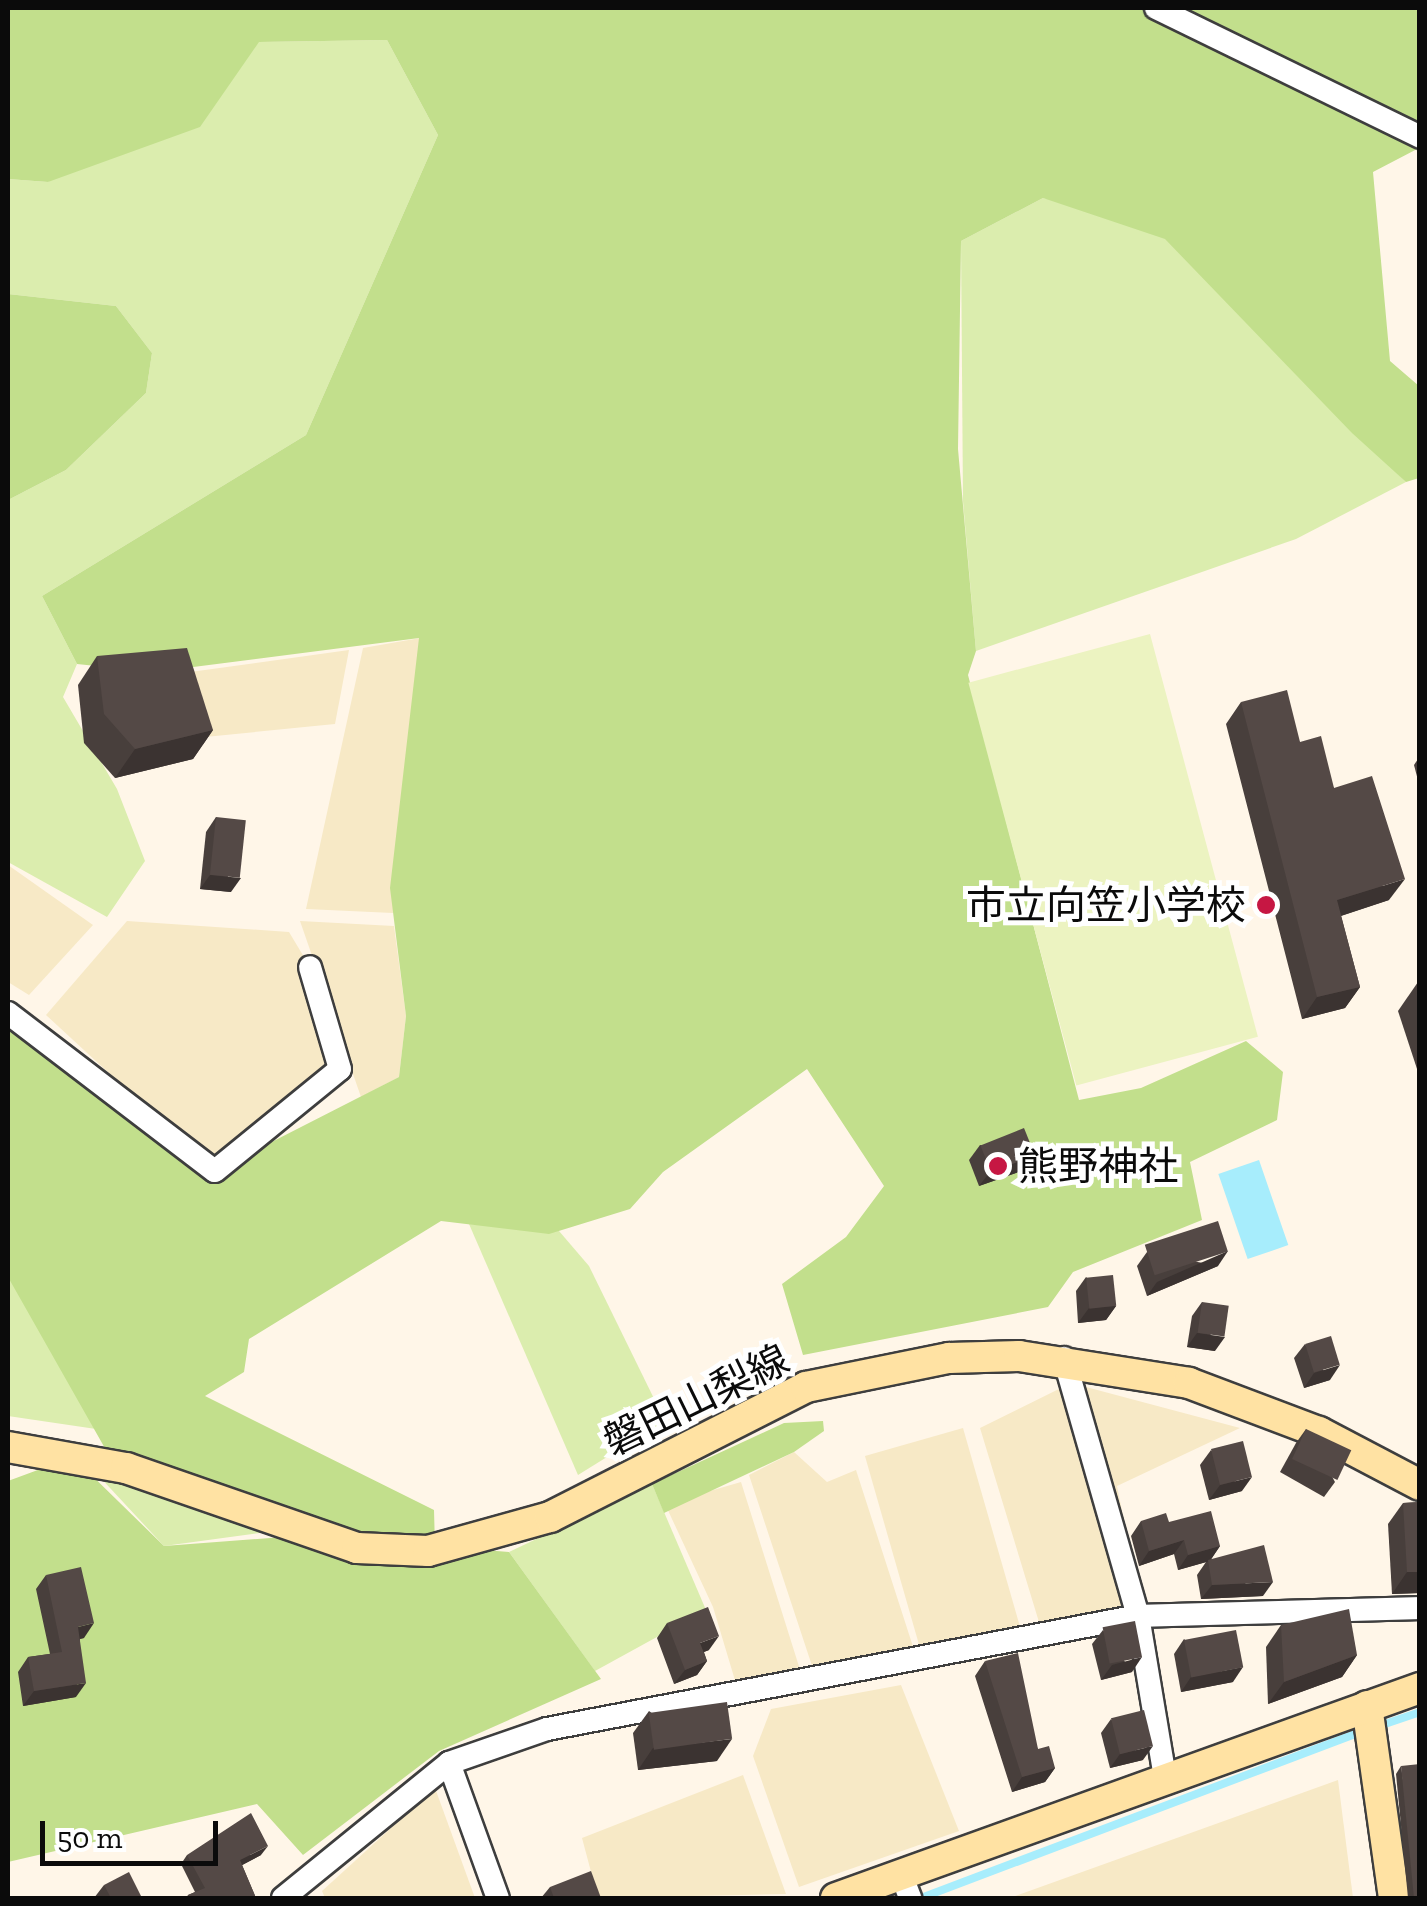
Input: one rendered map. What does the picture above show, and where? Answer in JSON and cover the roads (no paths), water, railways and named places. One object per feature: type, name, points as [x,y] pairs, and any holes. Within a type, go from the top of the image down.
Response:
[{"type":"main road","name":"磐田山梨線","points":[[12,1450],[126,1468],[357,1548],[428,1551],[550,1517],[806,1387],[950,1358],[1064,1358],[1189,1384],[1319,1432],[1420,1486]]},
{"type":"main road","points":[[836,1898],[906,1886],[1164,1778],[1420,1688]]},
{"type":"main road","points":[[1367,1706],[1394,1898]]},
{"type":"street","points":[[1156,8],[1420,138]]},
{"type":"street","points":[[8,1013],[215,1171],[340,1069],[310,967]]},
{"type":"street","points":[[1064,1358],[1138,1616],[1164,1778]]},
{"type":"street","points":[[283,1898],[448,1762],[547,1729],[1138,1616],[1420,1608]]},
{"type":"street","points":[[448,1762],[498,1898]]},
{"type":"water","points":[[1259,1160],[1288,1245],[1248,1259],[1218,1174]]},
{"type":"waterway","points":[[1376,1727],[1420,1712]]},
{"type":"waterway","points":[[921,1898],[1363,1731]]},
{"type":"place","name":"市立向笠小学校","points":[[1266,905]]},
{"type":"place","name":"熊野神社","points":[[998,1166]]}]
